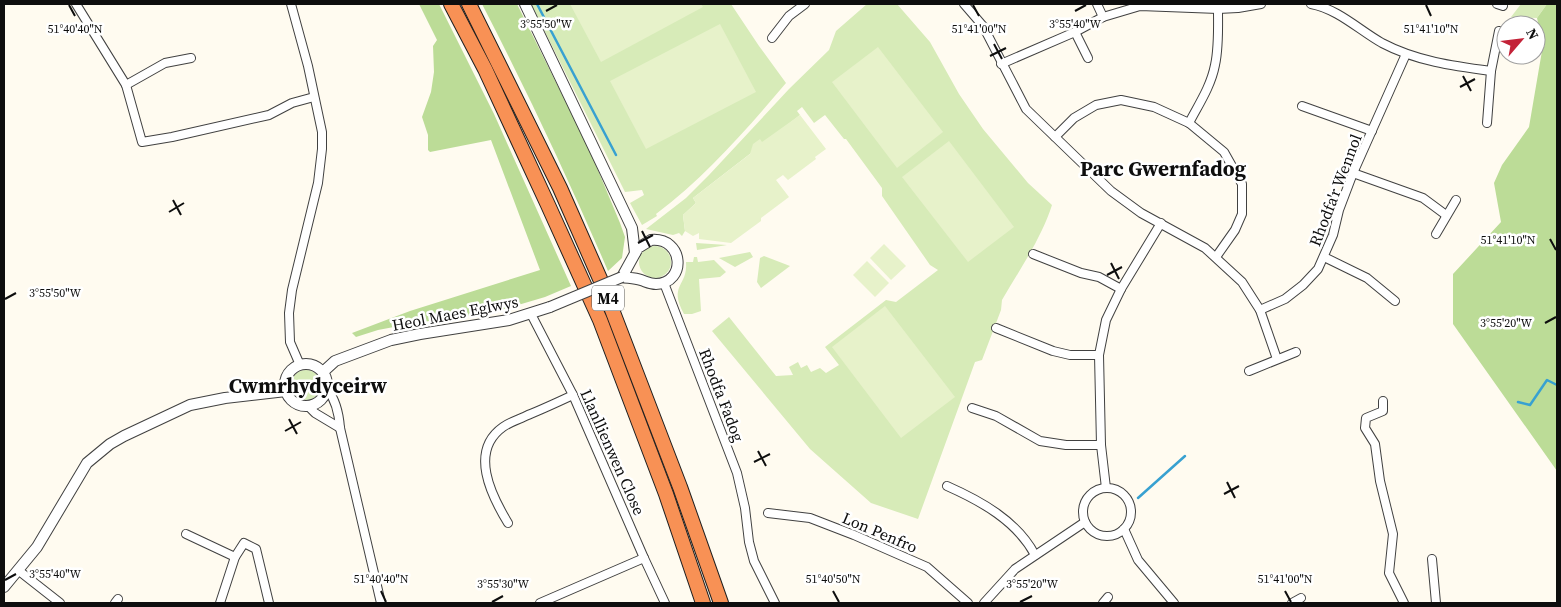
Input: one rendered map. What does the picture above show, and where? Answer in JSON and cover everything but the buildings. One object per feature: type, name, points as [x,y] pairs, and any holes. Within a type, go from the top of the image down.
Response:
[{"type":"highway","name":"M4","points":[[451,4],[485,69],[600,320],[666,494],[703,603]]},
{"type":"highway","name":"M4","points":[[469,4],[560,188],[601,281],[680,487],[721,603]]},
{"type":"street","points":[[76,4],[126,85],[142,142],[269,115],[292,103],[314,97]]},
{"type":"street","points":[[291,4],[322,132],[318,182],[292,290],[290,342],[300,365]]},
{"type":"street","points":[[524,4],[632,228],[635,255],[633,263],[636,273],[643,280]]},
{"type":"street","points":[[772,38],[789,16],[805,4]]},
{"type":"street","points":[[964,4],[983,26],[1026,109],[1111,190],[1141,212],[1205,248],[1242,282],[1260,310],[1277,359]]},
{"type":"street","points":[[1097,4],[1103,17]]},
{"type":"street","points":[[1001,64],[1075,32],[1103,17],[1140,6],[1218,9],[1261,4]]},
{"type":"street","points":[[1317,4],[1381,42],[1406,54],[1442,64],[1491,71]]},
{"type":"street","points":[[1189,123],[1206,93],[1215,65],[1218,9]]},
{"type":"street","points":[[1075,32],[1088,58]]},
{"type":"street","points":[[1486,123],[1491,71],[1496,46]]},
{"type":"street","name":"Rhodfa'r Wennol","points":[[1260,310],[1285,299],[1303,285],[1318,269],[1333,235],[1339,210],[1353,173],[1406,54]]},
{"type":"street","points":[[126,85],[165,63],[191,58]]},
{"type":"street","points":[[1055,137],[1074,118],[1096,105],[1121,100],[1154,107],[1189,123],[1224,152],[1242,184],[1242,214],[1235,230],[1216,257]]},
{"type":"street","points":[[1302,106],[1372,131]]},
{"type":"street","points":[[1353,173],[1423,198],[1446,215]]},
{"type":"street","points":[[1436,234],[1456,200]]},
{"type":"street","points":[[1106,488],[1101,445],[1099,355],[1106,320],[1121,289],[1161,223]]},
{"type":"street","points":[[632,228],[651,240],[666,242],[676,253],[678,262],[676,271],[670,279],[664,282],[652,284],[643,280],[622,277],[642,245],[651,240]]},
{"type":"street","points":[[1033,254],[1081,274],[1099,277],[1121,289]]},
{"type":"street","points":[[1324,257],[1367,278],[1395,301]]},
{"type":"street","name":"Heol Maes Eglwys","points":[[323,372],[335,361],[391,340],[509,320],[531,314],[622,277]]},
{"type":"street","name":"Rhodfa Fadog","points":[[664,282],[737,473],[746,508],[749,542],[754,560],[775,603]]},
{"type":"street","name":"Llanllienwen Close","points":[[531,314],[574,395],[665,603]]},
{"type":"street","points":[[996,328],[1053,351],[1070,355],[1099,355]]},
{"type":"street","points":[[1249,371],[1296,352]]},
{"type":"street","points":[[328,389],[318,403],[309,407],[299,406],[291,400],[286,391],[285,383],[288,375],[300,365],[313,365],[323,372],[327,380],[328,389],[333,396],[339,418],[381,603]]},
{"type":"street","points":[[4,587],[37,547],[87,463],[110,444],[190,405],[225,398],[286,391]]},
{"type":"street","points":[[509,523],[486,477],[484,467],[489,444],[494,435],[504,426],[574,395]]},
{"type":"street","points":[[1383,401],[1383,411],[1366,418],[1365,428],[1375,444],[1380,481],[1393,534],[1389,573],[1404,603]]},
{"type":"street","points":[[309,407],[315,413],[340,428]]},
{"type":"street","points":[[972,408],[996,416],[1040,441],[1066,445],[1101,445]]},
{"type":"street","points":[[947,486],[972,497],[1008,522],[1030,546],[1035,555]]},
{"type":"street","points":[[1106,488],[1122,494],[1130,506],[1131,517],[1124,530],[1118,534],[1106,537],[1098,535],[1085,522],[1083,514],[1088,497],[1106,488]]},
{"type":"street","name":"Lon Penfro","points":[[768,513],[810,518],[927,567],[968,603]]},
{"type":"street","points":[[984,603],[1005,578],[1035,555],[1085,522]]},
{"type":"street","points":[[1124,530],[1138,560],[1174,603]]},
{"type":"street","points":[[186,534],[235,557]]},
{"type":"street","points":[[220,603],[235,557],[244,543],[256,549],[269,603]]},
{"type":"street","points":[[540,603],[644,558]]},
{"type":"street","points":[[1432,559],[1436,603]]},
{"type":"street","points":[[18,570],[60,603]]},
{"type":"street","points":[[1292,603],[1301,598]]},
{"type":"green space","points":[[419,4],[439,4],[494,114],[571,286],[545,297],[494,312],[415,323],[378,330],[356,337],[352,333],[410,311],[540,270],[491,140],[430,152],[428,150],[428,135],[422,117],[431,92],[434,72],[433,46],[437,40]]},
{"type":"green space","points":[[482,4],[517,4],[590,151],[625,237],[622,258],[608,271],[547,136]]},
{"type":"green space","points":[[531,4],[731,4],[786,83],[709,168],[656,214],[657,216],[642,225],[630,203],[644,195],[642,190],[625,192]]},
{"type":"green space","points":[[570,4],[701,4],[703,7],[601,62]]},
{"type":"green space","points":[[867,4],[897,4],[930,42],[959,94],[983,129],[1028,183],[1052,205],[1036,242],[1002,300],[1001,310],[982,360],[975,362],[918,519],[871,503],[810,449],[712,331],[729,317],[776,376],[793,375],[789,367],[798,362],[801,368],[807,365],[811,372],[820,368],[826,373],[839,365],[825,347],[886,300],[896,302],[938,270],[930,265],[882,196],[882,188],[846,139],[844,139],[825,115],[814,123],[802,107],[797,111],[800,115],[693,198],[696,203],[683,215],[685,231],[682,236],[679,233],[673,235],[646,229],[686,198],[709,175],[789,89],[829,50],[836,31]]},
{"type":"green space","points":[[1521,4],[1547,4],[1539,15],[1513,15]]},
{"type":"green space","points":[[1547,4],[1557,4],[1557,471],[1453,324],[1453,274],[1501,222],[1494,183],[1502,165],[1529,127],[1540,65],[1546,65],[1546,15],[1539,15]]},
{"type":"green space","points":[[720,24],[756,92],[646,149],[610,81]]},
{"type":"green space","points":[[878,47],[943,132],[897,168],[832,82]]},
{"type":"green space","points":[[800,115],[826,149],[788,180],[783,175],[776,180],[789,197],[731,243],[699,239],[699,233],[693,236],[685,231],[683,215],[696,203],[693,198],[750,154],[753,144],[760,139],[762,142]]},
{"type":"green space","points":[[949,141],[1014,227],[968,262],[902,177]]},
{"type":"green space","points":[[696,243],[727,245],[697,250]]},
{"type":"green space","points":[[884,244],[906,266],[891,280],[870,258]]},
{"type":"green space","points":[[655,246],[661,247],[666,251],[670,256],[670,268],[666,273],[661,277],[655,278],[649,277],[644,273],[640,268],[639,262],[640,256],[644,251],[649,247]]},
{"type":"green space","points":[[750,252],[753,257],[735,267],[719,258]]},
{"type":"green space","points":[[764,256],[790,266],[761,288],[757,282],[760,258]]},
{"type":"green space","points":[[694,257],[697,257],[698,262],[714,260],[726,272],[720,277],[699,279],[701,311],[684,314],[678,297],[678,291],[686,270],[686,262],[693,262]]},
{"type":"green space","points":[[867,261],[889,283],[875,297],[853,275]]},
{"type":"green space","points":[[885,306],[955,397],[901,438],[832,347]]},
{"type":"green space","points":[[306,370],[312,371],[320,379],[320,391],[312,399],[306,400],[300,399],[292,391],[291,385],[292,379],[300,371]]},
{"type":"waterway","points":[[537,4],[616,155]]},
{"type":"waterway","points":[[1518,402],[1530,405],[1547,380],[1557,385]]},
{"type":"waterway","points":[[1138,498],[1185,456]]},
{"type":"district","name":"Parc Gwernfadog","points":[[1163,168]]},
{"type":"district","name":"Cwmrhydyceirw","points":[[308,385]]}]
